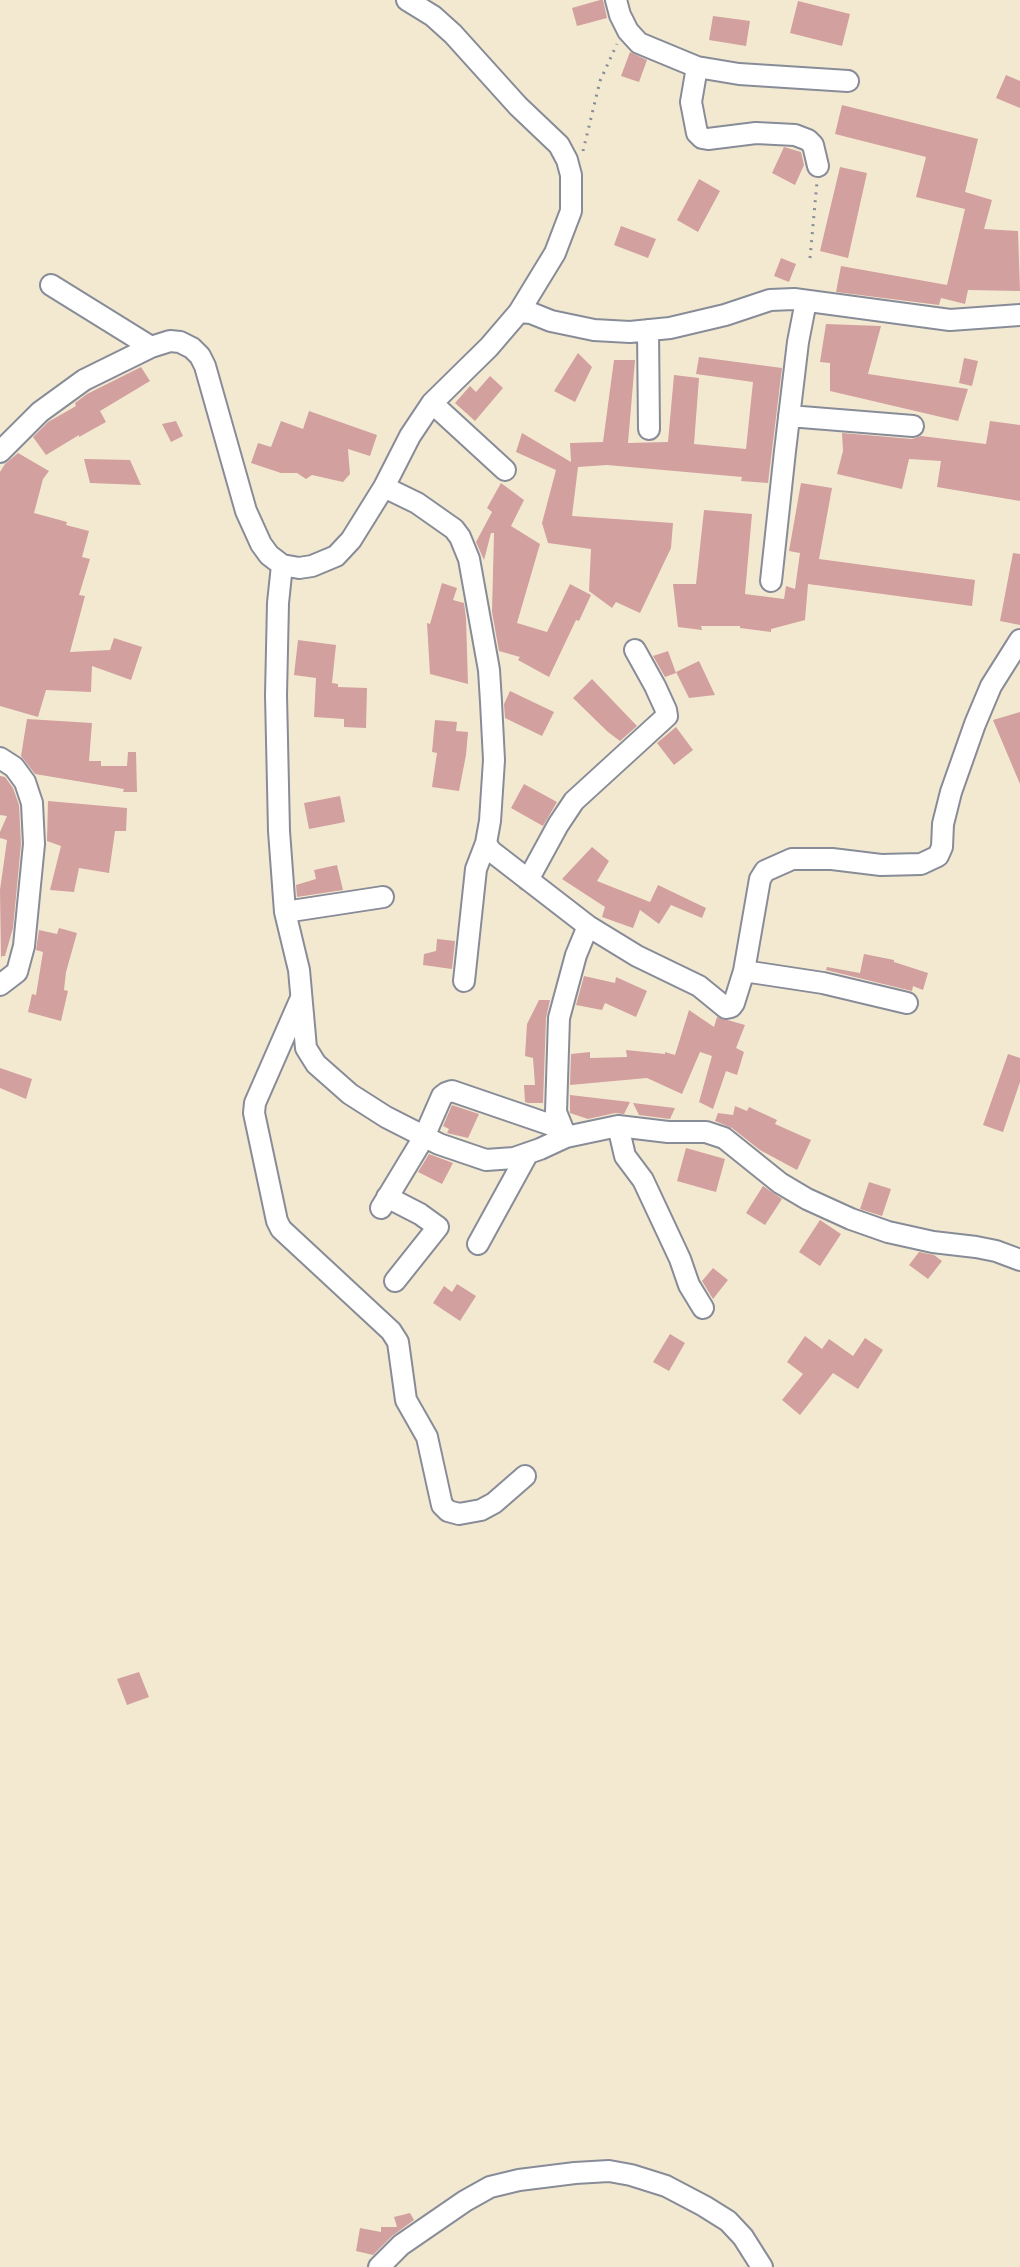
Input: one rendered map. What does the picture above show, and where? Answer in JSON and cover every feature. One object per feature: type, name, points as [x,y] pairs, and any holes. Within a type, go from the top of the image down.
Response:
[{"type":"street","points":[[0,452],[40,412],[84,380],[151,347],[170,341],[180,342],[192,348],[205,366],[246,511],[269,555],[282,565],[299,568],[312,566],[336,556],[351,540],[432,403],[489,347],[519,312],[555,253],[571,211],[571,175],[559,145],[518,106],[472,52],[433,16],[407,0]]},
{"type":"street","points":[[616,0],[626,27],[639,43],[697,67],[739,74],[848,81]]},
{"type":"street","points":[[697,67],[692,114],[697,133],[702,138],[756,133],[795,135],[813,145],[818,166]]},
{"type":"street","points":[[51,285],[151,347]]},
{"type":"street","points":[[519,312],[594,330],[630,332],[670,328],[770,300],[806,301],[950,320],[1020,315]]},
{"type":"street","points":[[771,581],[798,342],[806,301]]},
{"type":"street","points":[[648,330],[649,429]]},
{"type":"street","points":[[432,403],[505,470]]},
{"type":"street","points":[[789,416],[913,426]]},
{"type":"street","points":[[384,487],[417,503],[454,529],[460,537],[469,559],[489,670],[494,760],[490,821],[476,869],[464,981]]},
{"type":"street","points":[[282,565],[276,695],[279,831],[285,912],[299,970],[306,1048],[316,1064],[370,1108],[424,1137],[486,1160],[503,1160],[528,1153],[564,1133],[618,1126],[715,1134],[794,1191],[851,1219],[888,1232],[996,1251],[1020,1260]]},
{"type":"street","points":[[486,843],[495,856],[588,926],[637,956],[699,986],[726,1008],[731,1007],[744,971],[760,879],[765,871],[792,859],[832,859],[881,865],[921,864],[938,856],[951,792],[975,724],[991,686],[1020,640]]},
{"type":"street","points":[[528,880],[574,801],[667,716],[635,650]]},
{"type":"street","points":[[0,758],[14,767],[25,782],[32,803],[34,844],[24,946],[17,972],[0,985]]},
{"type":"street","points":[[285,912],[383,897]]},
{"type":"street","points":[[564,1133],[556,1112],[559,1018],[576,955],[588,926]]},
{"type":"street","points":[[744,971],[823,983],[907,1003]]},
{"type":"street","points":[[301,996],[255,1103],[254,1113],[277,1221],[281,1229],[391,1331],[398,1342],[406,1400],[430,1445],[442,1505],[448,1511],[459,1514],[481,1510],[494,1503],[525,1476]]},
{"type":"street","points":[[395,1281],[438,1227],[420,1214],[384,1202],[424,1137],[442,1096],[452,1091],[564,1133]]},
{"type":"street","points":[[618,1126],[625,1156],[643,1180],[689,1285],[703,1308]]},
{"type":"street","points":[[478,1244],[528,1153]]},
{"type":"street","points":[[379,2267],[401,2245],[490,2187],[519,2180],[609,2171],[666,2186],[728,2221],[743,2237],[762,2267]]},
{"type":"path","points":[[582,154],[600,81],[626,27]]},
{"type":"path","points":[[810,258],[818,166]]},
{"type":"building","points":[[603,0],[607,18],[577,26],[572,8]]},
{"type":"building","points":[[798,1],[850,14],[842,46],[790,33]]},
{"type":"building","points":[[713,16],[750,21],[746,46],[709,40]]},
{"type":"building","points":[[630,52],[647,60],[639,82],[621,76]]},
{"type":"building","points":[[1006,75],[1020,81],[1020,108],[996,98]]},
{"type":"building","points":[[842,105],[978,139],[965,192],[992,200],[984,229],[1018,231],[1020,291],[968,290],[965,304],[941,298],[939,305],[836,292],[841,266],[947,285],[965,209],[916,197],[926,157],[835,134]]},
{"type":"building","points":[[784,147],[801,152],[804,165],[795,185],[772,173]]},
{"type":"building","points":[[840,167],[867,173],[848,258],[820,251]]},
{"type":"building","points":[[699,179],[720,191],[698,232],[677,220]]},
{"type":"building","points":[[621,226],[656,239],[648,258],[614,245]]},
{"type":"building","points":[[781,258],[796,264],[789,282],[774,276]]},
{"type":"building","points":[[826,324],[881,326],[868,374],[968,389],[958,421],[830,391],[830,363],[820,362]]},
{"type":"building","points":[[578,353],[592,367],[575,402],[554,391]]},
{"type":"building","points":[[699,357],[782,368],[768,483],[741,481],[742,477],[607,465],[578,467],[572,516],[673,523],[671,548],[640,613],[616,602],[612,608],[589,591],[591,549],[548,543],[542,523],[556,470],[516,452],[522,433],[571,462],[570,443],[603,442],[614,360],[635,360],[628,443],[668,442],[674,375],[699,378],[694,444],[746,449],[753,382],[696,374]]},
{"type":"building","points":[[964,358],[978,361],[972,386],[959,383]]},
{"type":"building","points":[[141,367],[150,381],[100,411],[106,422],[46,455],[33,437],[48,422],[76,406],[75,403],[87,394]]},
{"type":"building","points":[[490,376],[503,388],[475,421],[455,403],[470,386],[476,392]]},
{"type":"building","points":[[309,411],[377,435],[370,456],[348,449],[350,474],[343,482],[312,475],[306,479],[297,473],[281,473],[251,463],[258,443],[271,447],[281,421],[303,429]]},
{"type":"building","points":[[176,421],[183,436],[171,442],[162,424]]},
{"type":"building","points":[[990,421],[1020,425],[1020,501],[937,487],[941,461],[909,459],[902,489],[837,474],[843,451],[842,433],[912,439],[921,436],[986,444]]},
{"type":"building","points":[[18,453],[49,471],[43,479],[34,513],[89,531],[82,557],[90,559],[79,595],[85,596],[70,652],[110,650],[114,638],[142,647],[131,680],[92,666],[91,692],[46,690],[38,717],[0,706],[0,472]]},
{"type":"building","points":[[84,459],[130,460],[141,485],[90,483]]},
{"type":"building","points":[[501,483],[524,500],[511,526],[540,544],[517,623],[547,632],[570,584],[591,595],[549,677],[518,660],[520,657],[499,651],[492,612],[494,533],[491,533],[484,560],[476,542],[492,512],[487,508]]},
{"type":"building","points":[[801,483],[832,488],[819,559],[975,580],[972,606],[808,584],[805,620],[771,629],[771,632],[740,626],[701,626],[702,630],[678,627],[673,584],[696,584],[704,510],[752,514],[745,594],[784,599],[786,586],[795,589],[800,553],[789,551]]},
{"type":"building","points":[[1013,553],[1020,554],[1020,625],[1000,621]]},
{"type":"building","points":[[442,583],[457,588],[453,600],[464,603],[468,684],[430,674],[427,623],[430,624]]},
{"type":"building","points":[[298,640],[336,645],[332,683],[338,684],[338,687],[367,688],[366,728],[344,727],[344,719],[314,717],[316,678],[294,675]]},
{"type":"building","points":[[668,651],[676,673],[665,677],[653,656]]},
{"type":"building","points":[[699,661],[715,695],[689,698],[676,672]]},
{"type":"building","points":[[592,679],[637,726],[620,741],[573,698]]},
{"type":"building","points":[[510,691],[554,712],[542,736],[505,718],[504,704]]},
{"type":"building","points":[[1020,712],[1020,784],[993,720]]},
{"type":"building","points":[[27,719],[92,723],[89,761],[101,761],[101,766],[127,766],[128,752],[136,752],[137,792],[123,792],[124,789],[35,774],[21,756]]},
{"type":"building","points":[[435,720],[457,722],[456,731],[468,732],[459,791],[432,787],[437,753],[432,752]]},
{"type":"building","points":[[676,727],[693,750],[674,765],[657,743]]},
{"type":"building","points":[[0,776],[5,777],[13,788],[19,805],[21,844],[13,928],[5,956],[1,958],[0,890],[7,840],[0,838],[0,832],[7,816],[0,815]]},
{"type":"building","points":[[524,784],[557,802],[543,826],[511,808]]},
{"type":"building","points":[[340,796],[345,822],[309,829],[304,803]]},
{"type":"building","points":[[48,801],[127,808],[126,831],[115,831],[109,873],[79,868],[74,892],[50,890],[61,846],[47,841]]},
{"type":"building","points":[[592,847],[609,861],[597,881],[650,902],[658,885],[706,908],[702,918],[671,905],[659,924],[640,910],[633,928],[602,917],[605,907],[562,879]]},
{"type":"building","points":[[337,865],[343,890],[297,897],[296,885],[316,879],[314,870]]},
{"type":"building","points":[[59,928],[77,933],[66,972],[64,990],[68,991],[61,1021],[28,1012],[32,994],[36,995],[43,952],[36,950],[39,930],[57,934]]},
{"type":"building","points":[[437,939],[455,941],[452,969],[423,965],[424,954],[436,951]]},
{"type":"building","points":[[864,954],[894,960],[928,973],[923,990],[913,986],[912,991],[826,970],[827,967],[860,973]]},
{"type":"building","points":[[584,976],[615,983],[616,977],[647,991],[636,1017],[605,1003],[602,1010],[576,1005]]},
{"type":"building","points":[[539,1000],[550,1000],[546,1018],[543,1103],[528,1103],[525,1102],[524,1085],[535,1085],[533,1058],[525,1056],[527,1024]]},
{"type":"building","points":[[689,1010],[714,1027],[717,1017],[745,1025],[736,1048],[744,1052],[737,1075],[726,1071],[713,1109],[699,1102],[712,1056],[700,1052],[682,1094],[647,1078],[570,1085],[571,1054],[590,1052],[590,1058],[627,1057],[626,1050],[675,1055]]},
{"type":"building","points":[[1008,1054],[1020,1058],[1020,1082],[1003,1132],[983,1125]]},
{"type":"building","points":[[0,1068],[32,1079],[26,1099],[0,1088]]},
{"type":"building","points":[[570,1095],[630,1102],[624,1114],[588,1119],[570,1113]]},
{"type":"building","points":[[633,1103],[675,1108],[670,1119],[639,1115]]},
{"type":"building","points":[[452,1105],[479,1114],[468,1138],[447,1133],[449,1129],[443,1126]]},
{"type":"building","points":[[735,1106],[747,1111],[749,1107],[777,1120],[775,1124],[811,1140],[797,1170],[760,1150],[732,1128],[715,1121],[718,1113],[733,1115]]},
{"type":"building","points":[[686,1148],[725,1159],[716,1192],[677,1181]]},
{"type":"building","points":[[429,1154],[453,1163],[442,1184],[418,1172]]},
{"type":"building","points":[[869,1182],[891,1189],[882,1216],[860,1209]]},
{"type":"building","points":[[763,1186],[782,1199],[765,1225],[746,1213]]},
{"type":"building","points":[[820,1220],[841,1234],[820,1266],[799,1252]]},
{"type":"building","points":[[919,1252],[934,1255],[942,1261],[928,1279],[909,1265]]},
{"type":"building","points":[[713,1268],[728,1280],[713,1299],[702,1281]]},
{"type":"building","points":[[457,1284],[476,1296],[460,1321],[433,1303],[444,1286],[452,1292]]},
{"type":"building","points":[[670,1334],[685,1343],[669,1371],[653,1362]]},
{"type":"building","points":[[805,1336],[822,1349],[829,1339],[853,1356],[865,1338],[883,1350],[858,1389],[833,1373],[800,1415],[782,1400],[803,1374],[787,1362]]},
{"type":"building","points":[[139,1672],[149,1697],[127,1705],[117,1679]]},
{"type":"building","points":[[410,2213],[414,2220],[373,2255],[356,2251],[360,2228],[381,2232],[381,2227],[397,2227],[394,2217]]}]
